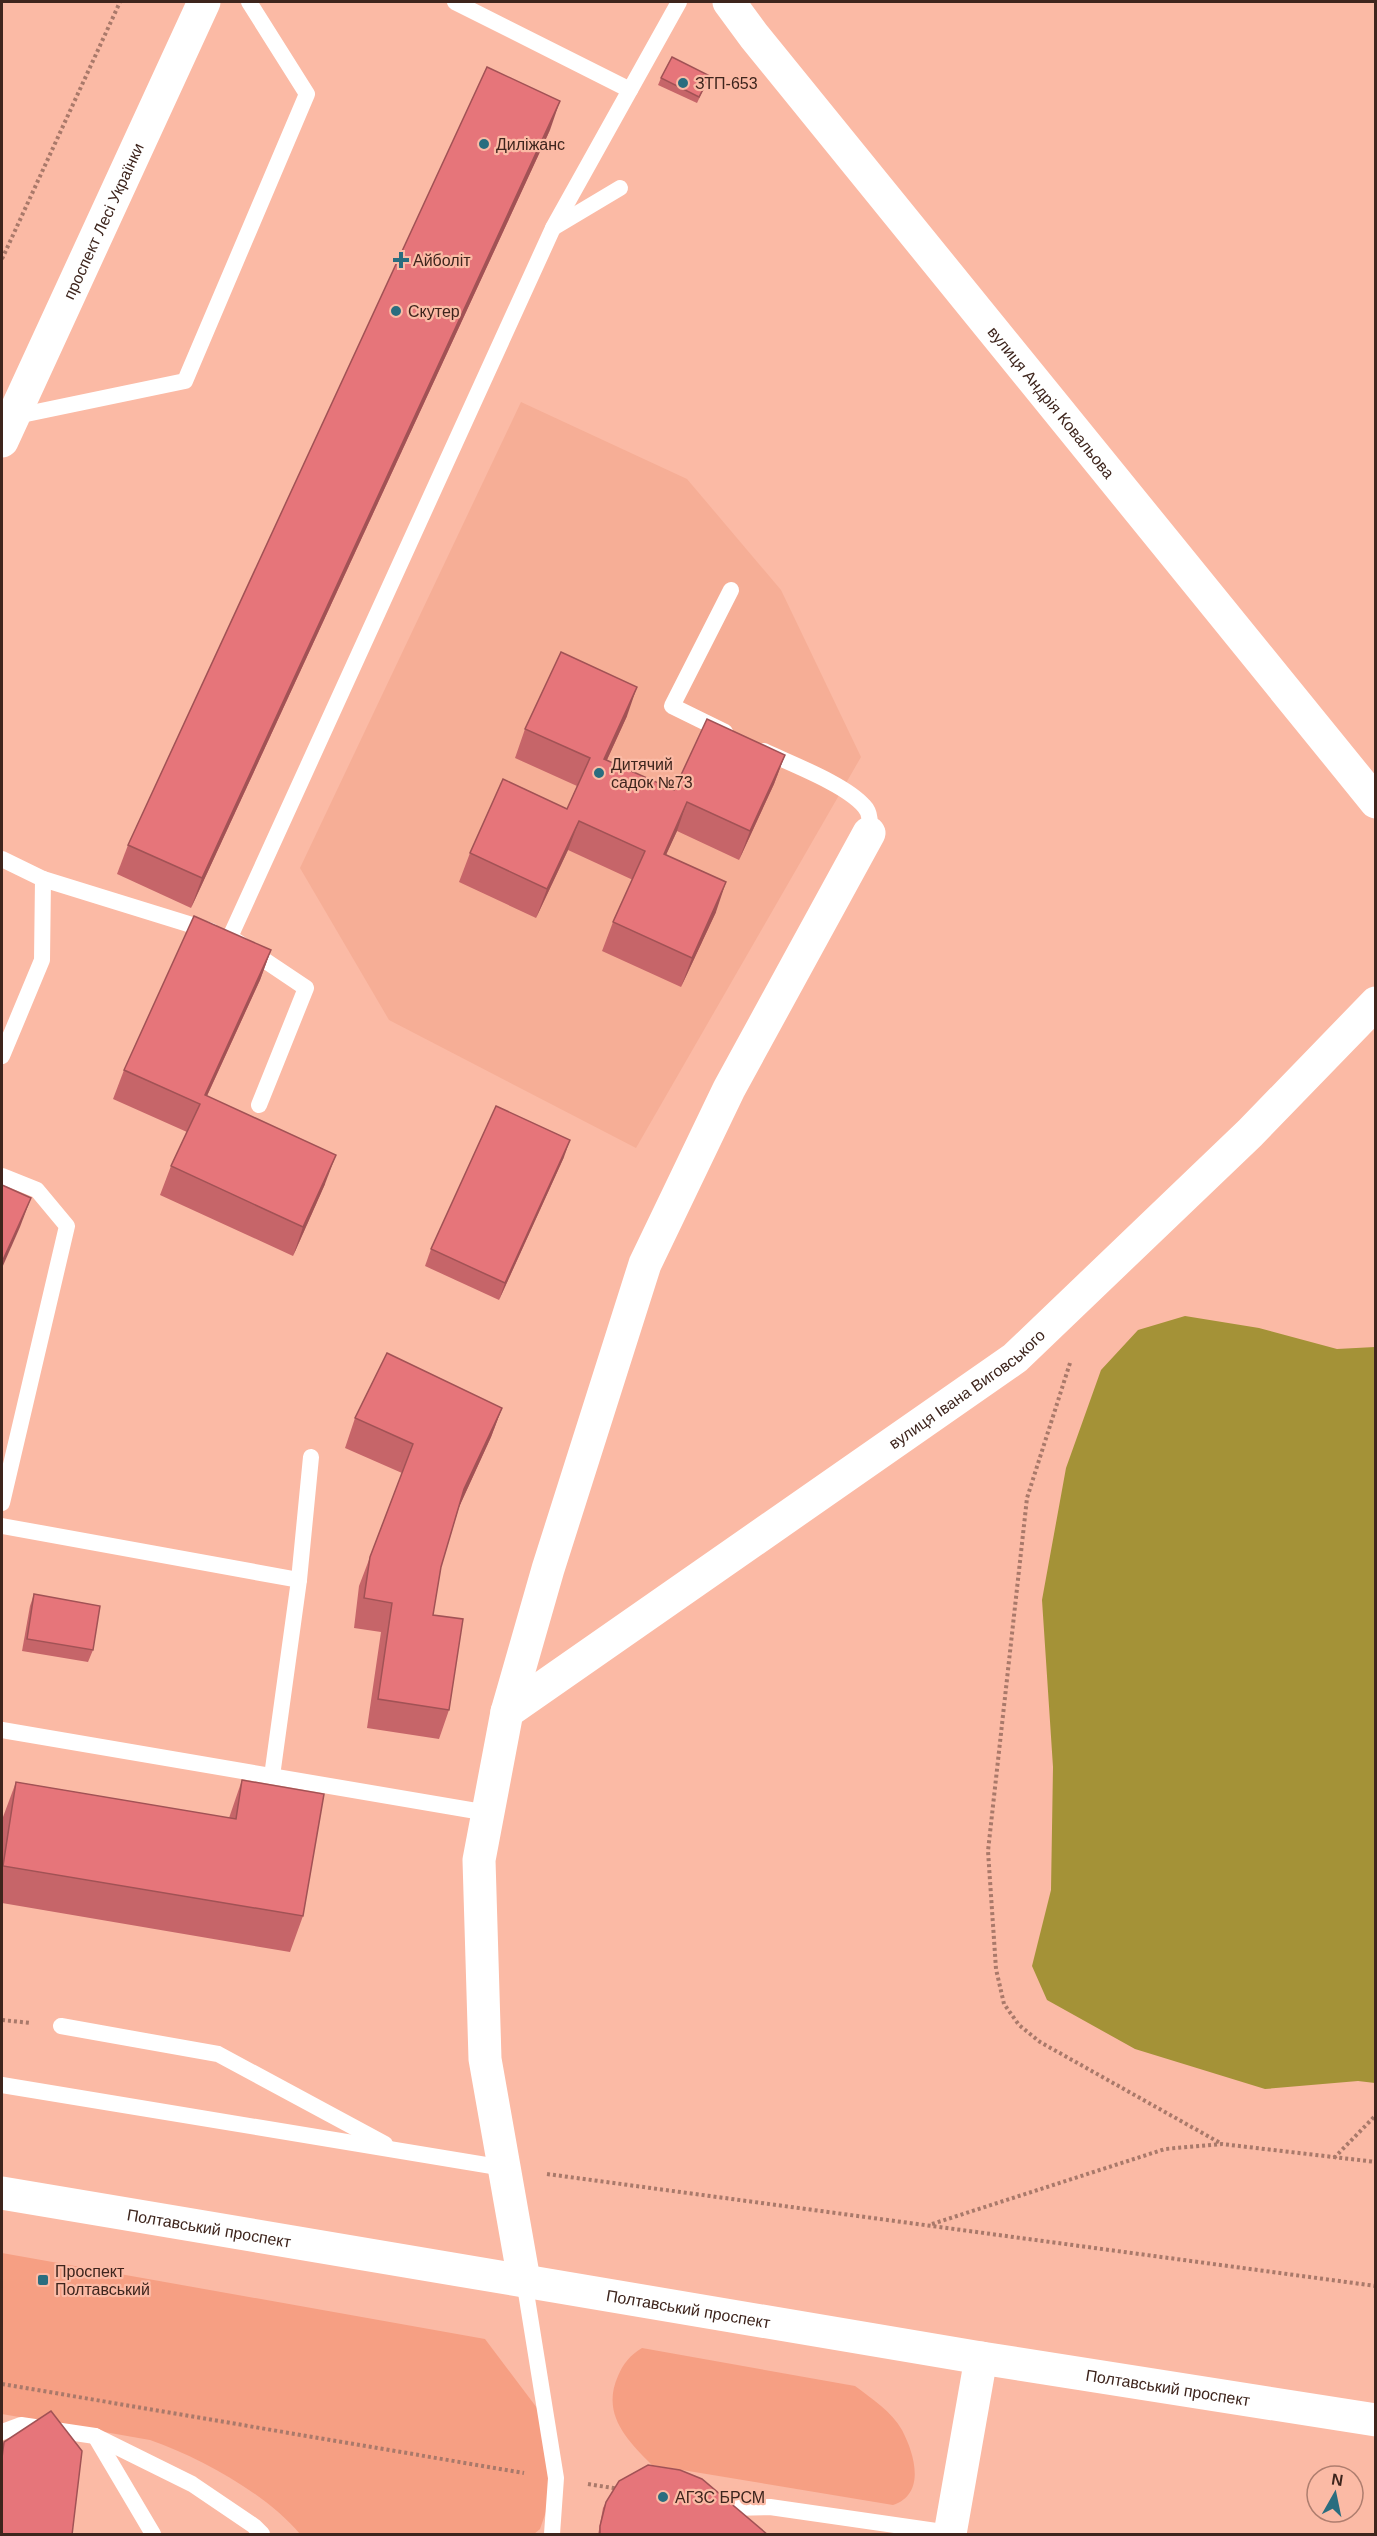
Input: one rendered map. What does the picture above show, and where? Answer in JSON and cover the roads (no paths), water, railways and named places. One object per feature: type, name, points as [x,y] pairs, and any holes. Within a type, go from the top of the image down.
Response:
[{"type":"main road","name":"проспект Лесі Українки","points":[[7,429],[204,2]]},
{"type":"main road","name":"вулиця Андрія Ковальова","points":[[729,2],[754,36],[1376,802]]},
{"type":"main road","points":[[524,2280],[485,2058],[479,1860],[507,1712],[548,1569],[645,1264],[729,1089],[869,832]]},
{"type":"main road","name":"вулиця Івана Виговського","points":[[507,1712],[1015,1358],[1250,1133],[1376,1003]]},
{"type":"main road","name":"Полтавський проспект","points":[[2,2193],[981,2358],[1376,2420]]},
{"type":"main road","points":[[950,2534],[981,2358]]},
{"type":"lane","points":[[7,429],[185,381],[307,94],[249,2]]},
{"type":"lane","points":[[455,2],[630,90]]},
{"type":"lane","points":[[230,937],[553,228],[679,2]]},
{"type":"lane","points":[[553,228],[620,189]]},
{"type":"lane","points":[[731,590],[672,705],[842,789],[865,806],[871,819],[869,832]]},
{"type":"lane","points":[[2,859],[43,879],[230,937],[306,988],[259,1105]]},
{"type":"lane","points":[[2,1056],[42,960],[43,879]]},
{"type":"lane","points":[[2,1176],[36,1190],[68,1226],[2,1503]]},
{"type":"lane","points":[[272,1776],[299,1580],[311,1456]]},
{"type":"lane","points":[[2,1526],[299,1580]]},
{"type":"lane","points":[[2,1730],[488,1813]]},
{"type":"lane","points":[[61,2026],[218,2054],[397,2150]]},
{"type":"lane","points":[[2,2085],[504,2168]]},
{"type":"lane","points":[[524,2280],[556,2478],[552,2535]]},
{"type":"lane","points":[[2,2432],[21,2425],[95,2436],[192,2484],[254,2526],[262,2535]]},
{"type":"lane","points":[[95,2436],[153,2535]]},
{"type":"lane","points":[[729,2508],[770,2507],[950,2534]]},
{"type":"place","name":"ЗТП-653","points":[[683,83]]},
{"type":"place","name":"Диліжанс","points":[[484,144]]},
{"type":"place","name":"Айболіт","points":[[401,260]]},
{"type":"place","name":"Скутер","points":[[396,311]]},
{"type":"place","name":"Дитячий садок №73","points":[[599,773]]},
{"type":"place","name":"Проспект Полтавський","points":[[43,2280]]},
{"type":"place","name":"АГЗС БРСМ","points":[[663,2497]]}]
